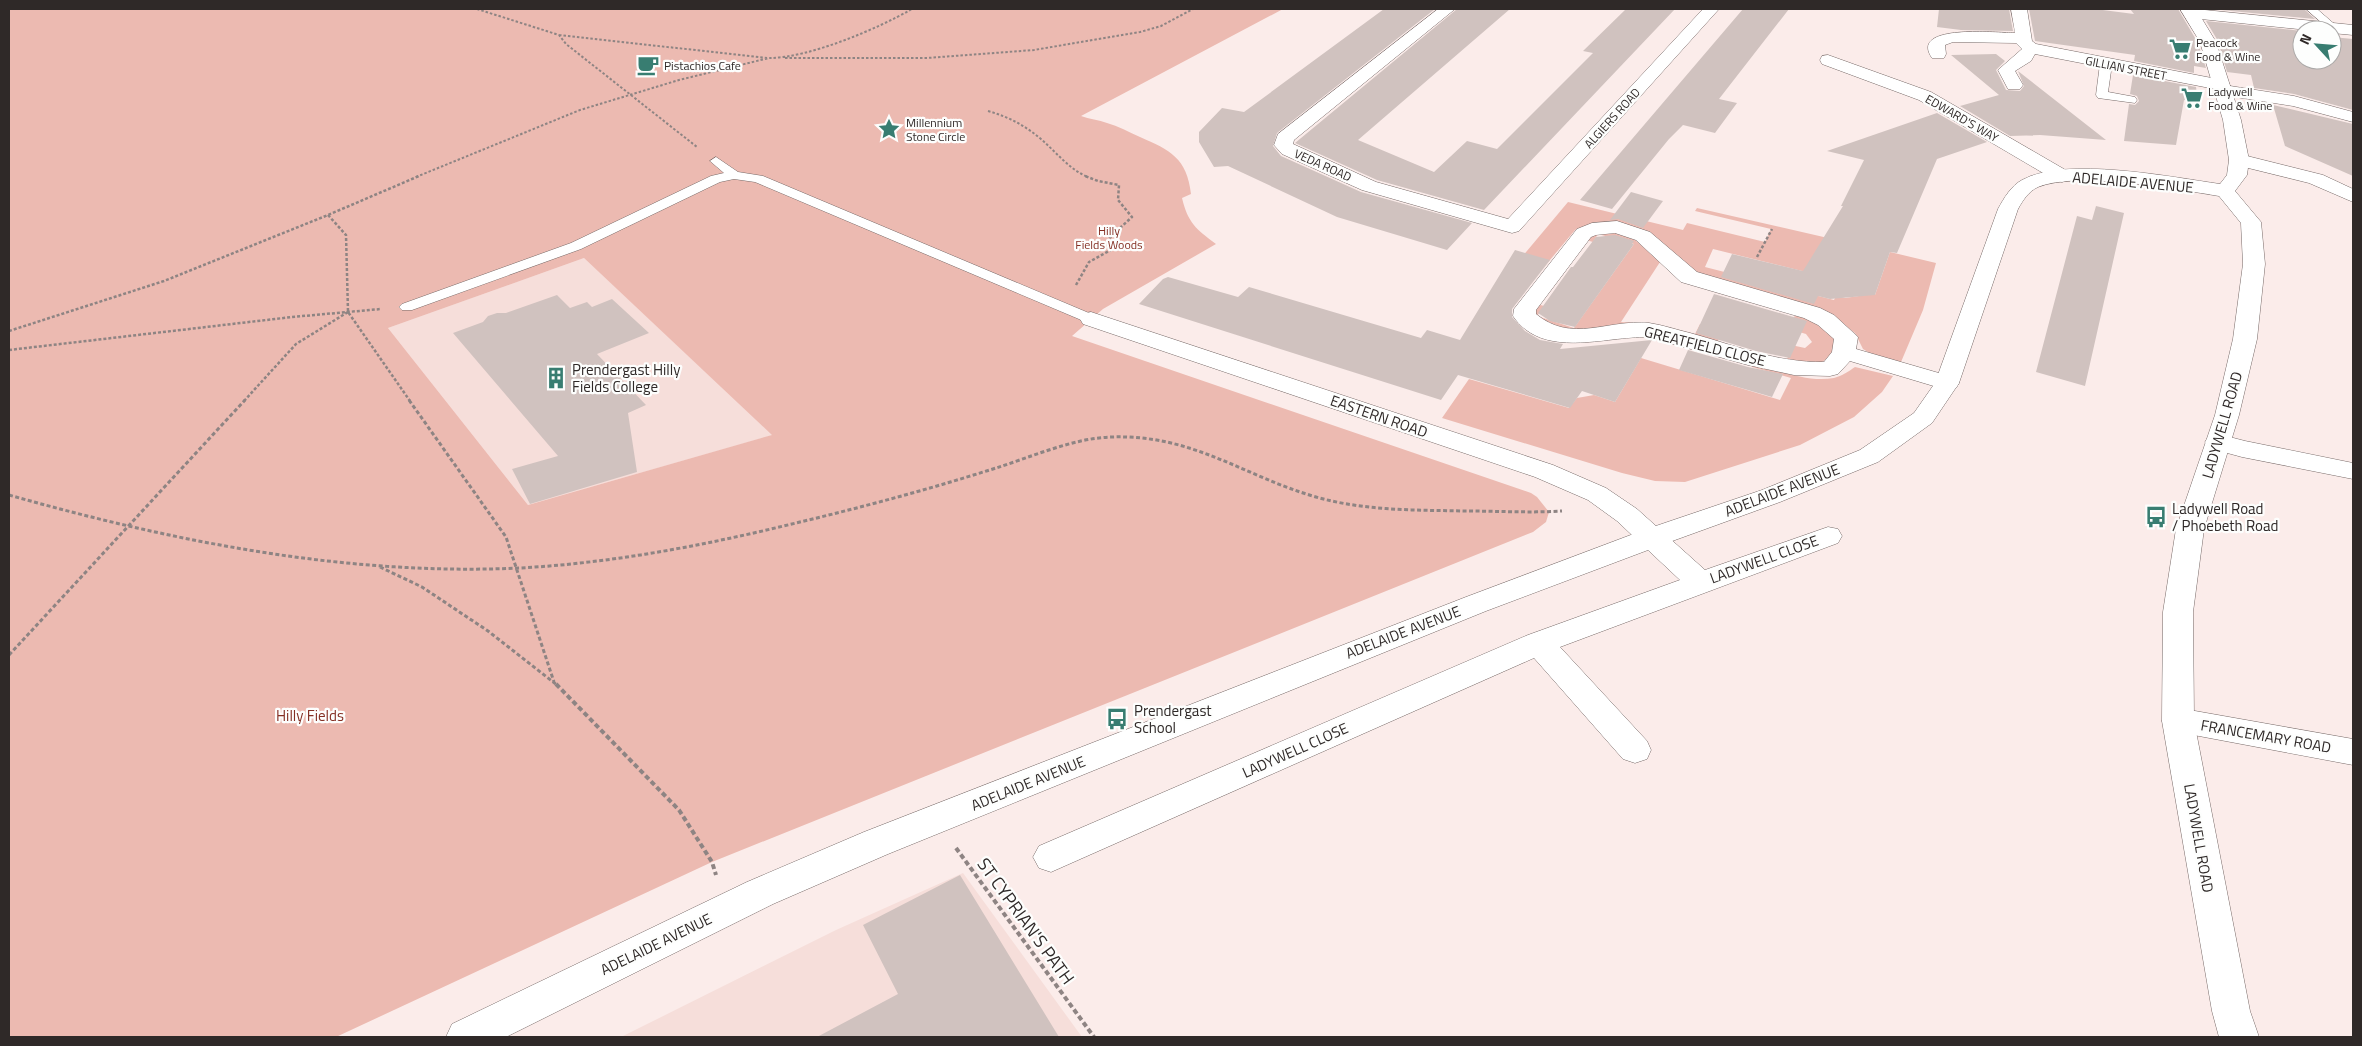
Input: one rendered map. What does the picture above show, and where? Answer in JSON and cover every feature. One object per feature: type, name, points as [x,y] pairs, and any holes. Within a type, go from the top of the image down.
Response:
[{"type":"street","name":"VEDA ROAD","points":[[1446,9],[1285,138],[1283,145],[1289,150],[1369,186],[1512,226]]},
{"type":"street","name":"ALGIERS ROAD","points":[[1512,226],[1711,9]]},
{"type":"street","points":[[2014,85],[2006,70],[2025,57],[2027,43],[2019,9]]},
{"type":"street","points":[[2189,11],[2292,23]]},
{"type":"street","points":[[2189,11],[2208,42],[2232,120],[2239,160],[2237,175],[2225,191]]},
{"type":"street","name":"GILLIAN STREET","points":[[1938,54],[1937,42],[1952,37],[2027,43],[2106,64],[2294,101],[2353,117]]},
{"type":"street","name":"EDWARD'S WAY","points":[[1828,60],[1926,96],[2062,176]]},
{"type":"street","points":[[2239,160],[2316,179],[2353,196]]},
{"type":"street","name":"ADELAIDE AVENUE","points":[[466,1037],[727,909],[876,843],[936,821],[1321,664],[1654,537],[1771,496],[1869,456],[1923,418],[1947,383],[2008,209],[2017,193],[2032,182],[2062,176],[2097,176],[2166,182],[2225,191]]},
{"type":"street","name":"LADYWELL ROAD","points":[[2225,191],[2251,222],[2254,264],[2245,340],[2218,442],[2190,530],[2178,612],[2178,721],[2231,1011],[2239,1037]]},
{"type":"street","name":"GREATFIELD CLOSE","points":[[1616,228],[1643,236],[1689,277],[1798,308],[1826,320],[1846,337],[1843,352],[1840,361],[1830,370],[1799,370],[1649,330],[1585,337],[1555,334],[1540,330],[1524,316],[1525,309],[1584,233],[1592,229],[1616,228]]},
{"type":"street","name":"EASTERN ROAD","points":[[1091,319],[1544,471],[1597,494],[1654,537]]},
{"type":"street","points":[[1843,352],[1947,383]]},
{"type":"street","points":[[2218,442],[2242,449],[2353,471]]},
{"type":"street","name":"LADYWELL CLOSE","points":[[1050,857],[1539,643],[1828,536]]},
{"type":"street","name":"LADYWELL CLOSE","points":[[1654,537],[1700,582]]},
{"type":"street","points":[[1539,643],[1635,750]]},
{"type":"street","name":"FRANCEMARY ROAD","points":[[2178,721],[2353,752]]},
{"type":"lane","points":[[2311,9],[2324,20]]},
{"type":"lane","points":[[2106,64],[2102,95],[2131,100]]},
{"type":"lane","points":[[716,161],[734,175]]},
{"type":"lane","points":[[407,307],[576,246],[716,179],[734,175],[758,179],[1091,319]]},
{"type":"path","points":[[477,9],[559,35],[769,58],[927,58],[1034,50],[1140,32],[1161,26],[1193,9]]},
{"type":"path","points":[[779,58],[858,36],[887,24],[912,9]]},
{"type":"path","points":[[559,35],[566,44],[716,161]]},
{"type":"path","points":[[9,331],[164,281],[328,215],[535,126],[631,94],[769,58]]},
{"type":"path","points":[[988,111],[1010,117],[1018,122],[1040,138],[1078,173],[1098,181],[1119,185],[1118,200],[1132,217],[1110,237],[1118,246],[1089,262],[1078,284],[1051,302]]},
{"type":"path","points":[[328,215],[346,235],[348,312],[506,537],[554,682]]},
{"type":"path","points":[[1757,257],[1772,229]]},
{"type":"path","points":[[9,350],[292,316],[407,307]]},
{"type":"path","points":[[9,655],[296,344],[348,312]]},
{"type":"path","points":[[9,495],[126,527],[251,551],[378,566],[517,568],[574,564],[642,554],[739,536],[843,512],[934,488],[1091,438],[1114,435],[1145,437],[1194,448],[1228,460],[1280,486],[1345,505],[1372,508],[1549,512],[1577,510],[1597,494]]},
{"type":"path","points":[[378,566],[422,587],[488,631],[554,682],[679,810],[712,862],[727,909]]},
{"type":"path","name":"ST CYPRIAN'S PATH","points":[[936,821],[1094,1037]]},
{"type":"shaded area","points":[[584,258],[773,435],[528,505],[388,328]]},
{"type":"shaded area","points":[[963,873],[1082,1037],[621,1037],[836,930]]},
{"type":"green space","name":"Hilly Fields","points":[[9,9],[1283,9],[1081,116],[1119,127],[1160,146],[1175,157],[1186,172],[1189,182],[1191,194],[1182,198],[1187,214],[1194,225],[1216,244],[1103,309],[1072,336],[1531,493],[1537,497],[1549,512],[1546,522],[1533,532],[712,862],[336,1037],[9,1037]],"holes":[[[584,258],[772,435],[528,505],[388,328]]]},
{"type":"green space","points":[[1568,202],[1683,230],[1687,223],[1765,242],[1771,229],[1695,211],[1697,208],[1854,244],[1826,277],[1713,249],[1705,267],[1834,300],[1836,296],[1845,298],[1859,296],[1860,292],[1875,295],[1890,252],[1936,263],[1923,310],[1901,362],[1873,355],[1863,349],[1855,333],[1843,324],[1700,276],[1654,237],[1594,224],[1575,230],[1514,303],[1481,306]]},
{"type":"green space","points":[[1614,232],[1633,238],[1660,262],[1621,322],[1655,324],[1695,334],[1700,324],[1722,330],[1717,344],[1655,328],[1568,332],[1532,316],[1537,304],[1544,306],[1537,316],[1574,328],[1634,244],[1598,234],[1593,242],[1586,240],[1592,233]]},
{"type":"green space","points":[[1796,313],[1833,332],[1837,346],[1821,362],[1811,364],[1787,360],[1791,345],[1805,348],[1812,342],[1806,334],[1789,329]]},
{"type":"green space","points":[[1641,358],[1780,400],[1791,378],[1752,367],[1753,364],[1814,379],[1834,378],[1843,375],[1855,367],[1893,376],[1882,392],[1854,417],[1800,445],[1685,482],[1655,481],[1622,473],[1442,418],[1469,379],[1569,408],[1577,398],[1594,395],[1615,402]]},
{"type":"building","points":[[1384,9],[1435,9],[1277,133],[1273,146],[1281,156],[1361,192],[1472,223],[1447,250],[1337,217],[1228,166],[1214,167],[1199,142],[1199,132],[1222,108],[1244,112]]},
{"type":"building","points":[[1457,9],[1510,9],[1358,140],[1434,172],[1467,141],[1497,149],[1593,53],[1583,51],[1626,9],[1675,9],[1484,210],[1377,180],[1295,143]]},
{"type":"building","points":[[1743,9],[1789,9],[1719,99],[1737,103],[1715,133],[1683,125],[1669,139],[1612,209],[1580,200]]},
{"type":"building","points":[[1939,9],[2009,9],[2013,31],[1961,30],[1937,27]]},
{"type":"building","points":[[2029,9],[2095,9],[2134,14],[2130,9],[2178,9],[2198,43],[2206,68],[2194,66],[2194,73],[2134,61],[2135,55],[2035,41]]},
{"type":"building","points":[[2211,9],[2304,9],[2315,19]]},
{"type":"building","points":[[2206,21],[2292,30],[2292,70],[2342,70],[2342,38],[2353,39],[2353,110],[2294,94],[2254,88],[2251,75],[2227,72],[2218,41]]},
{"type":"building","points":[[1996,54],[2005,61],[1996,70],[2006,90],[2020,91],[2024,86],[2018,71],[2106,140],[2040,135],[2010,136],[1960,106],[1999,95],[1951,55]]},
{"type":"building","points":[[2133,75],[2196,87],[2198,103],[2184,100],[2176,145],[2124,141],[2129,104],[2135,105],[2139,101],[2137,96],[2130,94]]},
{"type":"building","points":[[2273,105],[2353,124],[2353,176],[2285,146]]},
{"type":"building","points":[[1937,113],[1987,142],[1937,159],[1897,253],[1890,252],[1875,295],[1830,299],[1818,296],[1814,304],[1721,277],[1732,254],[1803,271],[1843,206],[1841,206],[1864,160],[1827,151]]},
{"type":"building","points":[[1631,192],[1663,201],[1643,228],[1618,219],[1610,220]]},
{"type":"building","points":[[2096,206],[2124,213],[2085,386],[2036,372],[2077,216],[2092,220]]},
{"type":"building","points":[[1615,235],[1634,241],[1632,244],[1634,244],[1575,327],[1550,321],[1538,313],[1571,267],[1573,267],[1596,237]]},
{"type":"building","points":[[1515,250],[1550,260],[1512,309],[1512,317],[1525,331],[1540,340],[1563,344],[1560,349],[1652,340],[1615,402],[1582,391],[1570,408],[1458,375],[1441,400],[1139,304],[1163,279],[1168,277],[1238,297],[1249,287],[1421,338],[1427,330],[1460,340]]},
{"type":"building","points":[[1714,294],[1807,321],[1790,358],[1756,351],[1696,333]]},
{"type":"building","name":"Prendergast Hilly Fields College","points":[[557,295],[570,308],[587,302],[592,307],[612,299],[649,333],[597,354],[646,405],[628,413],[637,472],[530,504],[512,469],[558,456],[453,333],[483,322],[488,316],[506,313]]},
{"type":"building","points":[[1688,350],[1748,367],[1783,374],[1772,397],[1679,370]]},
{"type":"building","points":[[960,875],[1059,1037],[817,1037],[898,994],[863,925]]},
{"type":"place","name":"Peacock Food & Wine","points":[[2180,49]]},
{"type":"place","name":"Pistachios Cafe","points":[[648,65]]},
{"type":"place","name":"Ladywell Food & Wine","points":[[2192,98]]},
{"type":"place","name":"Millennium Stone Circle","points":[[889,129]]},
{"type":"place","name":"Prendergast Hilly Fields College","points":[[556,378]]},
{"type":"place","name":"Ladywell Road / Phoebeth Road","points":[[2156,517]]},
{"type":"place","name":"Prendergast School","points":[[1117,719]]},
{"type":"park label","name":"Hilly Fields Woods","points":[[1109,237]]}]
